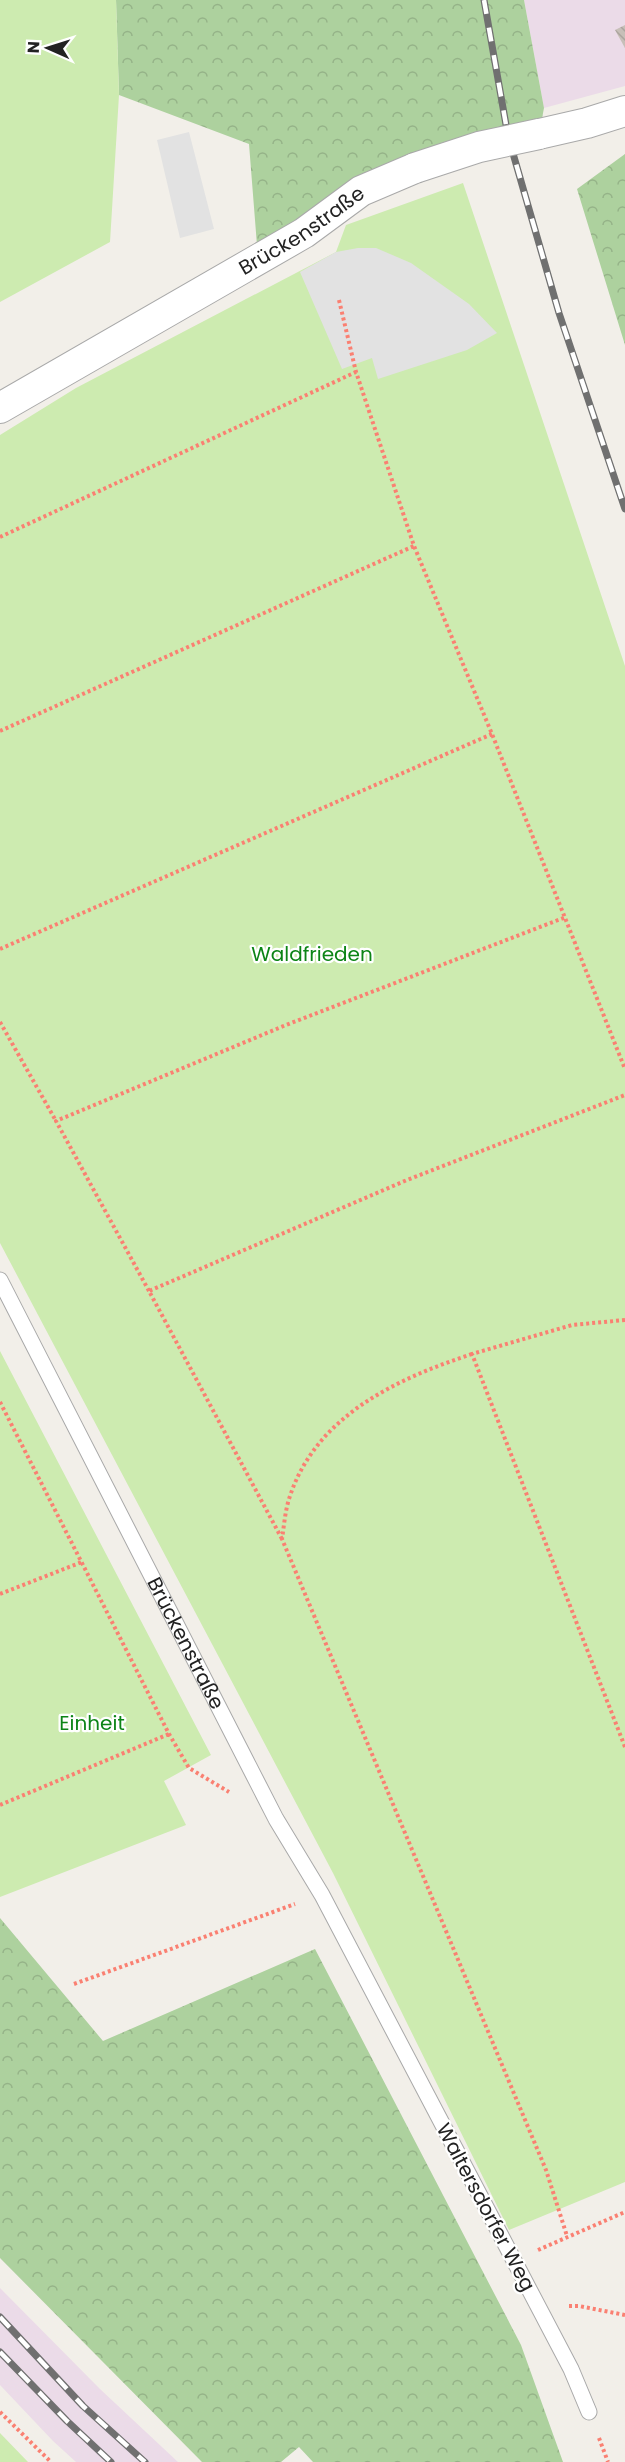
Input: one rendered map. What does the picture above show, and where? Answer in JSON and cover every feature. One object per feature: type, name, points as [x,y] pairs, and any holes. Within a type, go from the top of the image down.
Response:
[{"type":"street","name":"Brückenstraße","points":[[0,408],[304,233],[361,191],[415,168],[478,147],[587,123],[625,111]]},
{"type":"lane","name":"Brückenstraße","points":[[0,1280],[276,1819],[322,1895],[379,2004]]},
{"type":"lane","name":"Waltersdorfer Weg","points":[[379,2004],[571,2369],[589,2412]]},
{"type":"path","points":[[339,300],[356,372],[414,546],[566,917],[625,1069]]},
{"type":"path","points":[[0,537],[356,372]]},
{"type":"path","points":[[0,731],[414,546]]},
{"type":"path","points":[[0,949],[492,734]]},
{"type":"path","points":[[56,1121],[286,1025],[566,917]]},
{"type":"path","points":[[0,1022],[149,1291],[282,1539],[546,2170],[567,2236]]},
{"type":"path","points":[[149,1291],[407,1180],[625,1095]]},
{"type":"path","points":[[282,1539],[289,1499],[314,1449],[364,1402],[401,1380],[472,1354],[572,1325],[625,1320]]},
{"type":"path","points":[[472,1354],[625,1747]]},
{"type":"path","points":[[0,1402],[189,1768],[276,1819]]},
{"type":"path","points":[[0,1594],[82,1562]]},
{"type":"path","points":[[0,1805],[170,1734]]},
{"type":"path","points":[[74,1984],[322,1895]]},
{"type":"path","points":[[513,2258],[537,2251],[625,2211]]},
{"type":"path","points":[[568,2306],[625,2315]]},
{"type":"path","points":[[0,2412],[51,2462]]},
{"type":"shaded area","points":[[524,0],[625,0],[625,86],[544,108]]},
{"type":"shaded area","points":[[189,132],[214,229],[180,238],[157,140]]},
{"type":"shaded area","points":[[376,248],[411,263],[469,304],[497,333],[467,350],[378,379],[372,358],[342,369],[300,272],[336,252]]},
{"type":"shaded area","points":[[0,2288],[100,2389],[178,2462],[76,2462],[53,2441],[0,2385]]},
{"type":"green space","points":[[0,0],[116,0],[119,95],[110,242],[0,302]]},
{"type":"green space","points":[[116,0],[524,0],[544,108],[539,134],[479,147],[258,258],[249,144],[119,95]]},
{"type":"green space","points":[[625,154],[625,345],[577,189]]},
{"type":"green space","name":"Waldfrieden","points":[[463,183],[625,666],[625,2182],[509,2230],[333,1873],[0,1243],[0,435],[76,388],[336,252],[346,225]]},
{"type":"green space","name":"Einheit","points":[[0,1351],[211,1755],[164,1781],[186,1825],[0,1897]]},
{"type":"green space","points":[[0,1918],[103,2041],[315,1949],[521,2345],[563,2462],[313,2462],[299,2447],[281,2462],[202,2462],[0,2258]]},
{"type":"green space","points":[[0,2433],[28,2462],[0,2462]]},
{"type":"building","points":[[625,25],[625,48],[615,30]]},
{"type":"railway","points":[[484,0],[508,136],[559,313],[625,509]]},
{"type":"railway","points":[[0,2317],[83,2406],[145,2462]]},
{"type":"railway","points":[[0,2352],[67,2421],[111,2462]]}]
